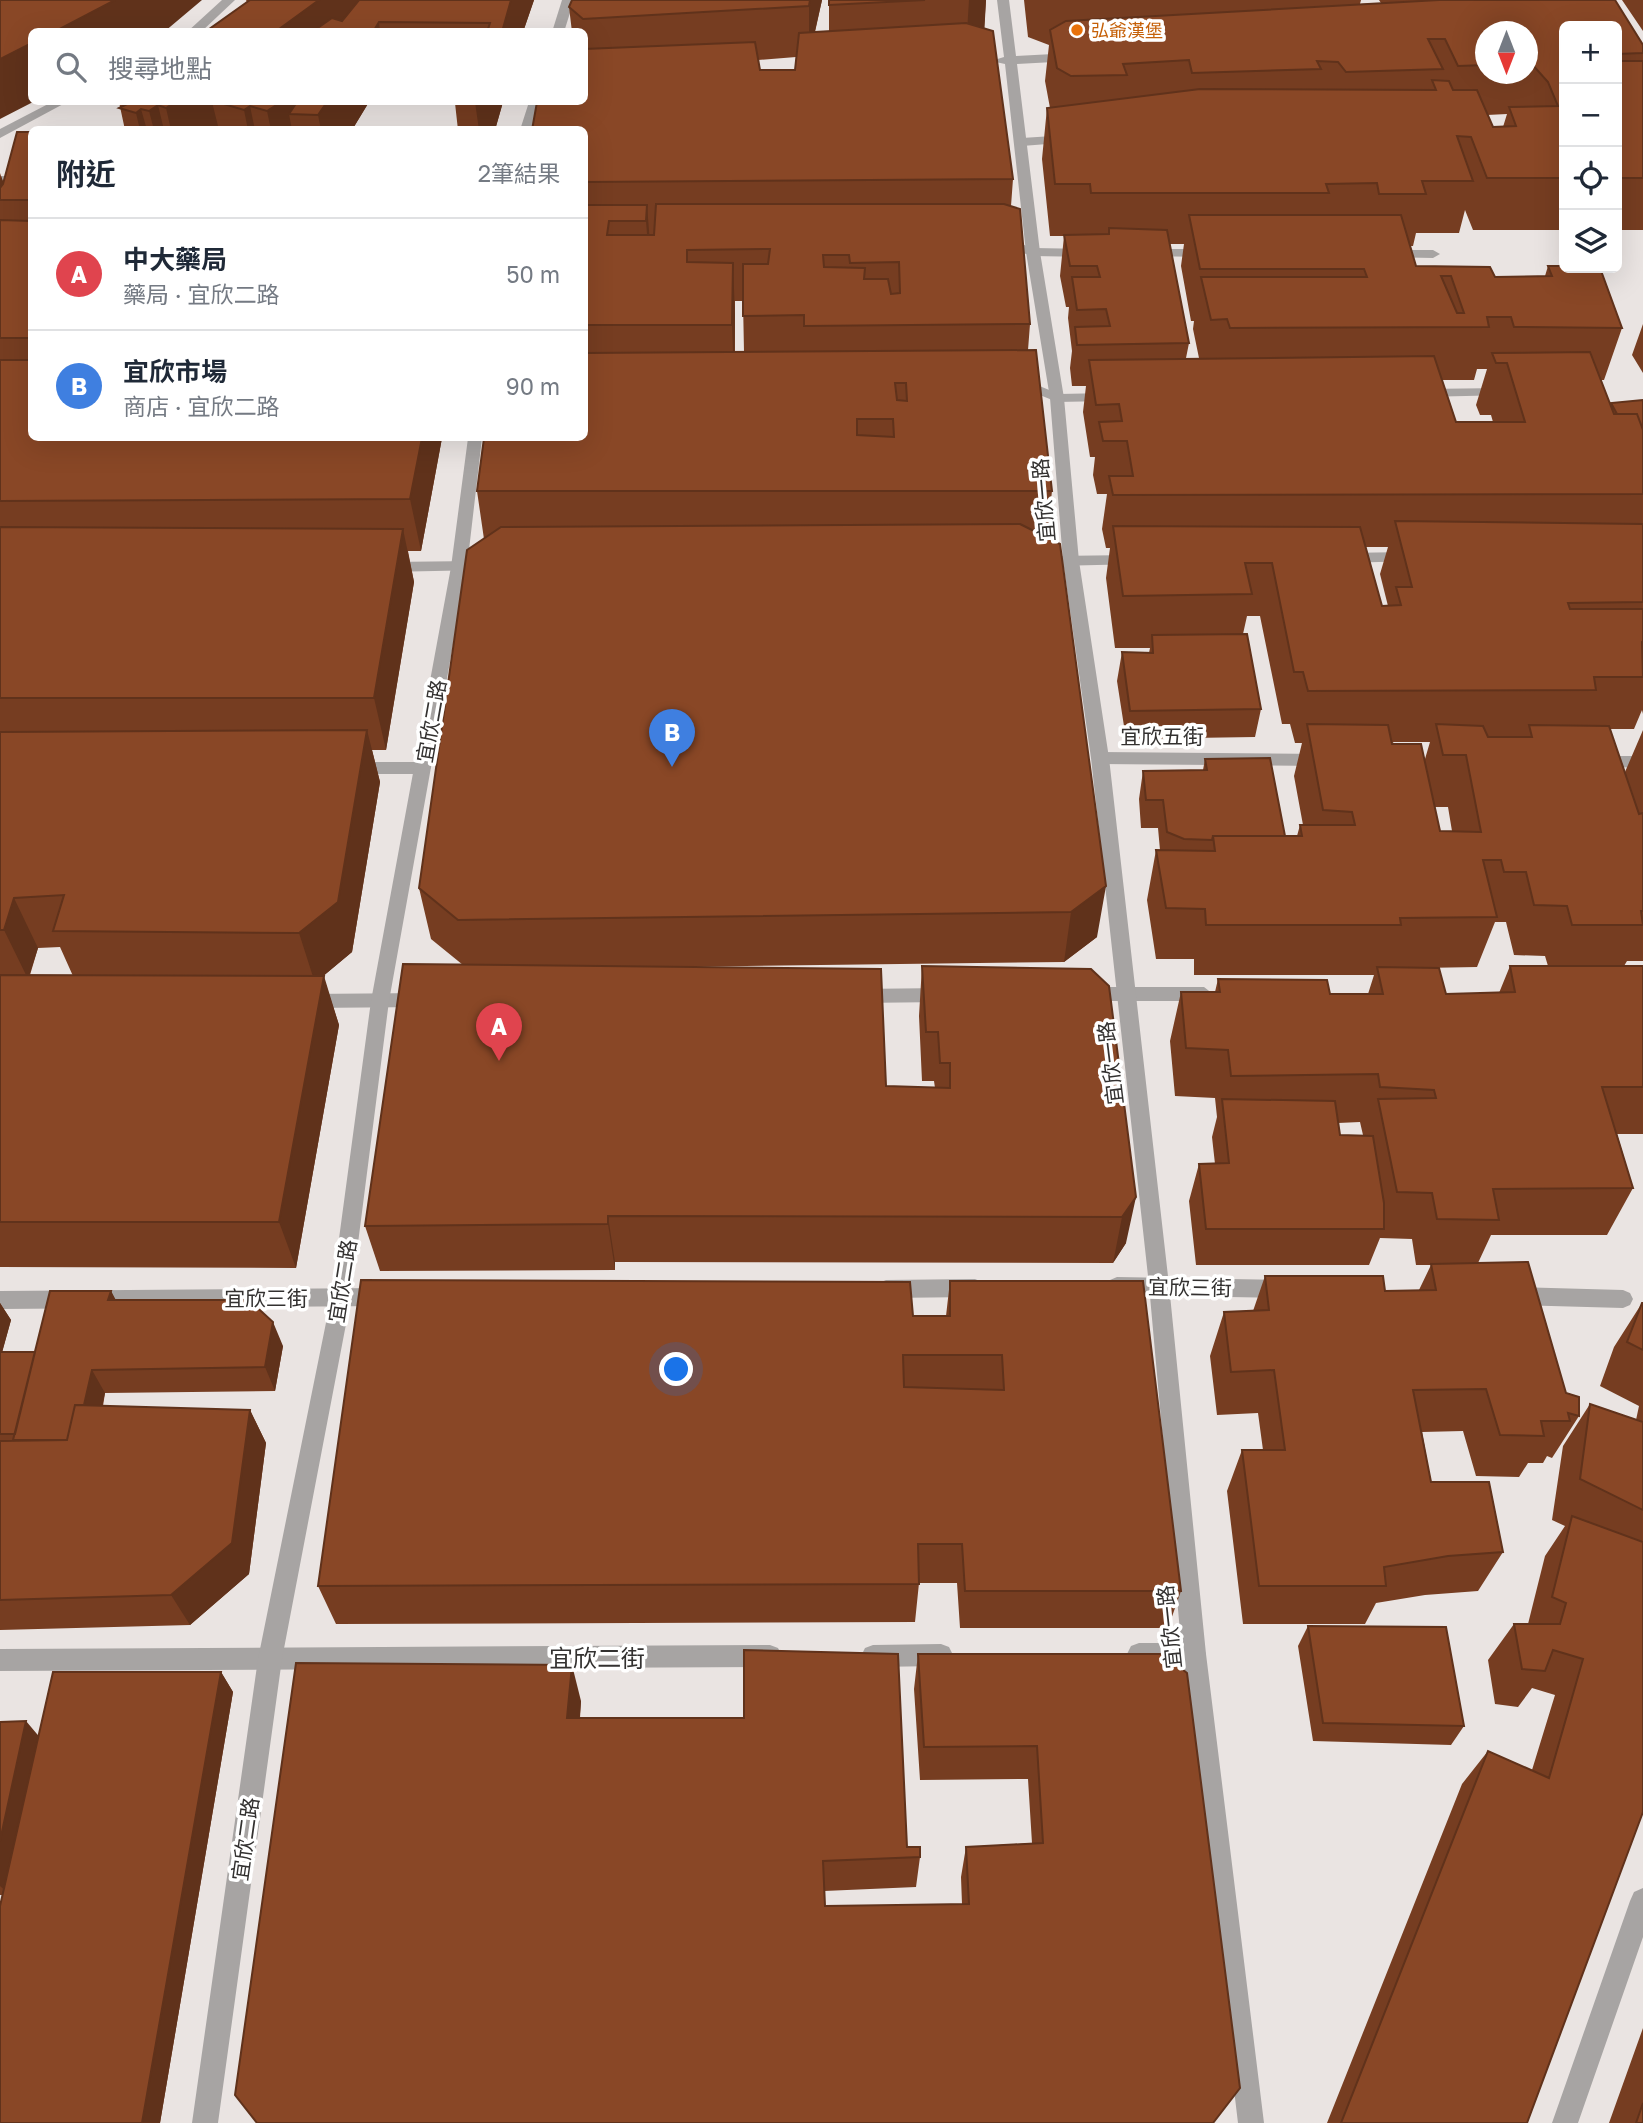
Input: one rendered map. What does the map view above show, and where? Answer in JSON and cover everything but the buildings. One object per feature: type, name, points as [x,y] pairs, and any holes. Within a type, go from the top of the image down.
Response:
[{"type":"street","points":[[198,28],[229,0]]},
{"type":"street","points":[[559,28],[568,0]]},
{"type":"street","name":"宜欣一路","points":[[1003,0],[1033,252],[1057,398],[1072,561],[1100,758],[1159,1285],[1194,1654],[1251,2123]]},
{"type":"street","points":[[982,62],[1092,57]]},
{"type":"street","points":[[0,134],[55,105]]},
{"type":"street","points":[[527,126],[534,105]]},
{"type":"street","points":[[1022,142],[1077,139]]},
{"type":"street","points":[[0,180],[28,180]]},
{"type":"street","points":[[978,241],[1005,241],[1033,252],[1102,253]]},
{"type":"street","points":[[1130,253],[1226,253]]},
{"type":"street","points":[[1378,254],[1433,254]]},
{"type":"street","points":[[996,389],[1037,389],[1057,398],[1126,397]]},
{"type":"street","points":[[1402,394],[1527,392]]},
{"type":"street","name":"宜欣二路","points":[[205,2123],[270,1659],[341,1298],[380,1001],[459,567],[475,441]]},
{"type":"street","points":[[1322,558],[1433,557]]},
{"type":"street","points":[[1044,561],[1155,560]]},
{"type":"street","points":[[376,567],[487,566]]},
{"type":"street","name":"宜欣五街","points":[[1100,758],[1336,760]]},
{"type":"street","points":[[1573,762],[1643,762]]},
{"type":"street","points":[[327,768],[422,768]]},
{"type":"street","points":[[1070,994],[1223,994]]},
{"type":"street","points":[[835,996],[960,995]]},
{"type":"street","points":[[285,1001],[449,1000]]},
{"type":"street","name":"宜欣三街","points":[[1090,1286],[1159,1285],[1310,1290]]},
{"type":"street","points":[[868,1290],[993,1288]]},
{"type":"street","points":[[1487,1295],[1623,1299]]},
{"type":"street","name":"宜欣三街","points":[[0,1300],[410,1297]]},
{"type":"street","points":[[1112,1654],[1194,1654]]},
{"type":"street","points":[[849,1656],[960,1655]]},
{"type":"street","name":"宜欣二街","points":[[0,1660],[794,1656]]},
{"type":"street","points":[[1565,2123],[1643,1901]]},
{"type":"place","name":"弘爺漢堡","points":[[1077,30]]},
{"type":"place","name":"宜欣市場","points":[[672,767]]},
{"type":"place","name":"中大藥局","points":[[499,1061]]}]
